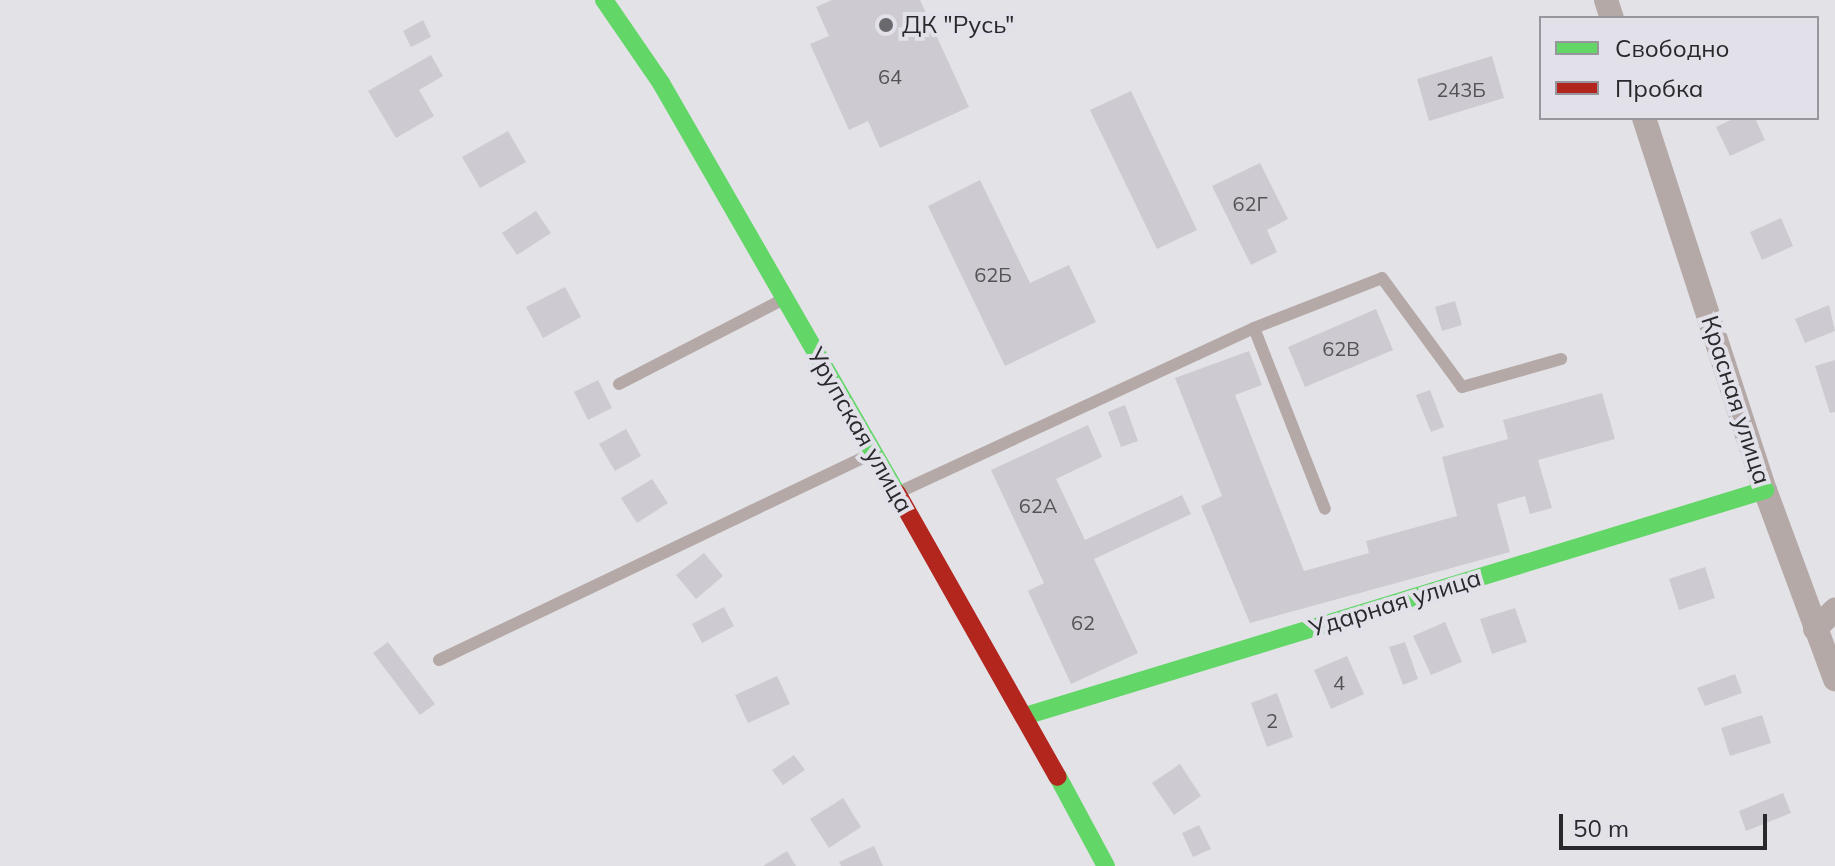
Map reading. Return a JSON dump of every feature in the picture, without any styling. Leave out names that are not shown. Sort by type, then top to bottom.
[{"type":"street","name":"Урупская улица","points":[[604,0],[661,83],[1025,716],[1106,866]]},
{"type":"street","name":"Красная улица","points":[[1645,120],[1765,490],[1835,679]]},
{"type":"street","name":"Ударная улица","points":[[1025,716],[1765,490]]},
{"type":"street","points":[[1815,629],[1835,610]]},
{"type":"lane","points":[[897,493],[1254,328],[1382,278],[1462,387],[1561,359]]},
{"type":"lane","points":[[619,384],[785,299]]},
{"type":"lane","points":[[1254,328],[1325,509]]},
{"type":"lane","points":[[439,660],[874,453]]},
{"type":"building","points":[[832,0],[920,0],[969,107],[880,148],[868,121],[849,130],[810,44],[829,36],[816,7]]},
{"type":"building","points":[[423,20],[431,37],[411,47],[403,31]]},
{"type":"building","points":[[431,55],[443,76],[419,90],[434,116],[396,138],[368,91]]},
{"type":"building","points":[[1492,56],[1504,98],[1429,121],[1417,79]]},
{"type":"building","points":[[1131,91],[1197,230],[1157,249],[1090,110]]},
{"type":"building","points":[[1731,120],[1756,120],[1765,140],[1730,156],[1716,127]]},
{"type":"building","points":[[508,131],[526,162],[480,188],[462,157]]},
{"type":"building","points":[[1260,163],[1288,219],[1267,230],[1277,252],[1251,265],[1212,186]]},
{"type":"building","points":[[980,180],[1030,283],[1069,265],[1096,322],[1005,366],[928,206]]},
{"type":"building","points":[[536,211],[551,233],[517,255],[502,233]]},
{"type":"building","points":[[1781,218],[1793,246],[1762,260],[1750,232]]},
{"type":"building","points":[[565,287],[581,317],[543,338],[526,307]]},
{"type":"building","points":[[1455,301],[1462,325],[1442,331],[1435,307]]},
{"type":"building","points":[[1829,305],[1835,331],[1805,343],[1795,319]]},
{"type":"building","points":[[1376,309],[1393,350],[1305,387],[1288,347]]},
{"type":"building","points":[[1249,351],[1262,385],[1235,395],[1304,571],[1369,553],[1366,541],[1457,516],[1442,457],[1508,439],[1503,420],[1602,393],[1615,439],[1538,460],[1552,508],[1530,514],[1525,496],[1497,504],[1510,552],[1250,623],[1201,506],[1222,496],[1175,378]]},
{"type":"building","points":[[1835,360],[1835,412],[1830,413],[1815,366]]},
{"type":"building","points":[[598,380],[612,408],[588,420],[574,392]]},
{"type":"building","points":[[1430,390],[1444,427],[1431,432],[1416,395]]},
{"type":"building","points":[[1125,405],[1138,441],[1121,447],[1108,412]]},
{"type":"building","points":[[1088,425],[1102,457],[1056,479],[1085,540],[1182,495],[1191,514],[1094,559],[1138,653],[1071,684],[1028,591],[1044,583],[991,470]]},
{"type":"building","points":[[626,429],[641,456],[615,471],[599,444]]},
{"type":"building","points":[[652,479],[668,503],[637,523],[621,498]]},
{"type":"building","points":[[704,553],[723,576],[696,599],[676,575]]},
{"type":"building","points":[[1705,567],[1715,598],[1679,610],[1669,579]]},
{"type":"building","points":[[724,607],[734,626],[702,643],[692,624]]},
{"type":"building","points":[[1515,608],[1527,642],[1492,654],[1480,619]]},
{"type":"building","points":[[1445,622],[1462,662],[1431,675],[1413,636]]},
{"type":"building","points":[[388,642],[435,704],[420,715],[373,653]]},
{"type":"building","points":[[1405,642],[1418,679],[1403,685],[1389,647]]},
{"type":"building","points":[[1347,656],[1364,694],[1331,709],[1314,670]]},
{"type":"building","points":[[1735,674],[1742,693],[1705,706],[1697,688]]},
{"type":"building","points":[[777,676],[790,704],[748,723],[735,695]]},
{"type":"building","points":[[1277,693],[1293,737],[1267,747],[1251,703]]},
{"type":"building","points":[[1762,715],[1771,743],[1730,756],[1721,728]]},
{"type":"building","points":[[794,755],[805,770],[783,785],[772,770]]},
{"type":"building","points":[[1180,764],[1201,796],[1174,815],[1152,783]]},
{"type":"building","points":[[1783,793],[1791,813],[1746,831],[1739,811]]},
{"type":"building","points":[[843,798],[861,827],[829,848],[810,819]]},
{"type":"building","points":[[1199,825],[1211,849],[1193,857],[1182,833]]},
{"type":"building","points":[[874,846],[883,866],[841,866],[839,862]]},
{"type":"building","points":[[787,851],[796,866],[763,866]]},
{"type":"traffic: fast","points":[[604,0],[661,83],[897,493]]},
{"type":"traffic: fast","points":[[1025,716],[1765,490]]},
{"type":"traffic: fast","points":[[1058,777],[1106,866]]},
{"type":"traffic: jam","points":[[897,493],[1058,777]]},
{"type":"place","name":"ДК \"Русь\"","points":[[886,25]]}]
